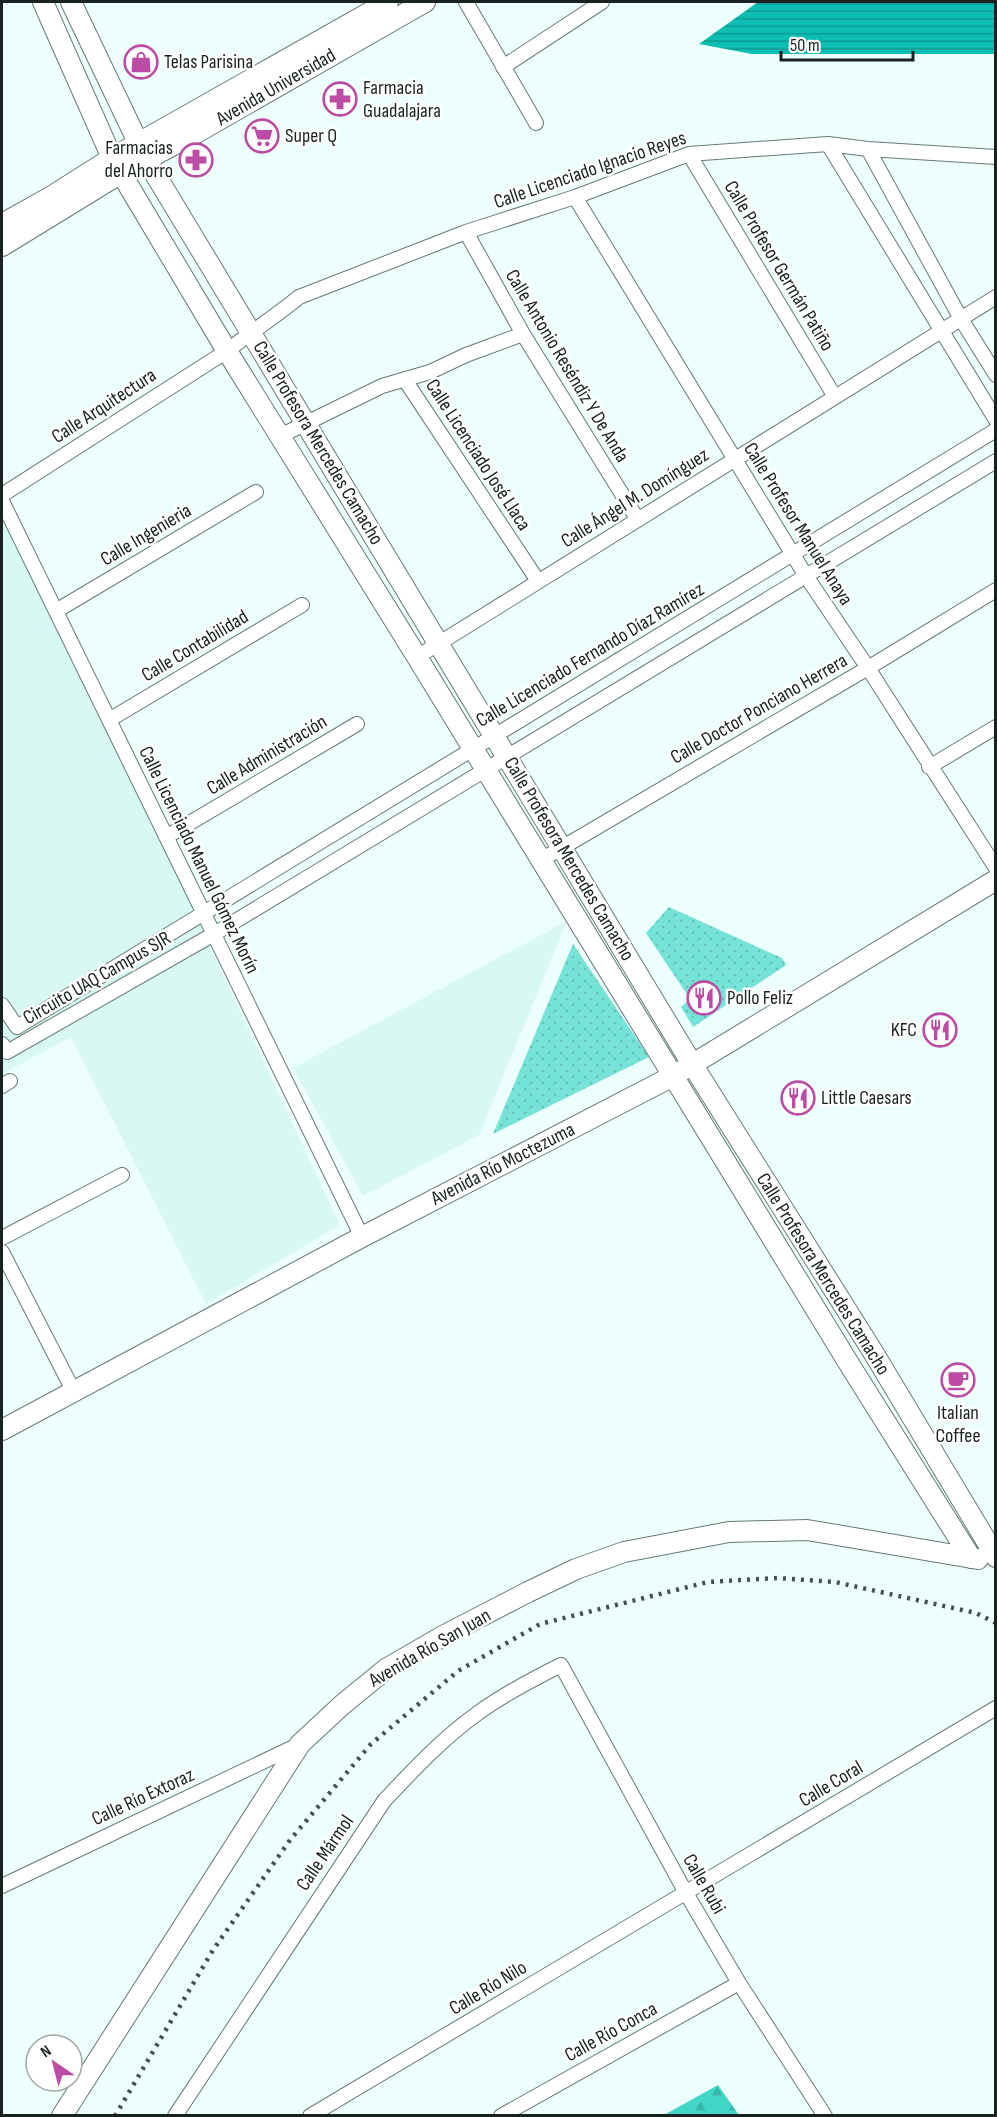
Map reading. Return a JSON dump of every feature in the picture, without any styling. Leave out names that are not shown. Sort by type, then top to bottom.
[{"type":"street","name":"Calle Profesora Mercedes Camacho","points":[[43,2],[117,165],[227,351],[474,749],[851,1367],[971,1558]]},
{"type":"street","name":"Calle Profesora Mercedes Camacho","points":[[71,2],[142,152],[692,1065],[873,1352],[996,1557]]},
{"type":"street","name":"Avenida Universidad","points":[[2,224],[52,196],[142,152],[388,2]]},
{"type":"street","name":"Avenida Universidad","points":[[142,152],[205,128],[425,2]]},
{"type":"street","points":[[466,2],[536,123]]},
{"type":"street","points":[[503,67],[602,2]]},
{"type":"street","points":[[828,144],[996,420]]},
{"type":"street","name":"Calle Licenciado Ignacio Reyes","points":[[227,351],[299,297],[466,232],[575,197],[689,154],[828,144],[868,149],[996,157]]},
{"type":"street","points":[[868,149],[961,319],[996,375]]},
{"type":"street","name":"Calle Profesor Germán Patiño","points":[[689,154],[835,397]]},
{"type":"street","name":"Avenida Universidad","points":[[2,246],[117,165]]},
{"type":"street","name":"Calle Profesor Manuel Anaya","points":[[575,197],[806,576],[996,868]]},
{"type":"street","name":"Calle Antonio Reséndiz Y De Anda","points":[[466,232],[523,334],[638,520]]},
{"type":"street","name":"Calle Ángel M. Domínguez","points":[[417,657],[996,297]]},
{"type":"street","points":[[280,435],[382,386],[430,372],[466,355],[523,334]]},
{"type":"street","name":"Calle Arquitectura","points":[[2,495],[227,351]]},
{"type":"street","name":"Calle Licenciado José Llaca","points":[[405,380],[538,582]]},
{"type":"street","name":"Calle Licenciado Fernando Díaz Ramírez","points":[[204,914],[996,430]]},
{"type":"street","points":[[214,934],[996,461]]},
{"type":"street","name":"Calle Ingenieria","points":[[56,611],[256,492]]},
{"type":"street","name":"Calle Licenciado Manuel Gómez Morín","points":[[2,501],[362,1236]]},
{"type":"street","name":"Calle Doctor Ponciano Herrera","points":[[542,860],[996,590]]},
{"type":"street","name":"Calle Contabilidad","points":[[109,720],[302,605]]},
{"type":"street","name":"Calle Administración","points":[[166,837],[357,724]]},
{"type":"street","points":[[929,767],[996,727]]},
{"type":"street","name":"Avenida Río Moctezuma","points":[[2,1431],[362,1236],[673,1076],[996,880]]},
{"type":"street","name":"Circuito UAQ Campus SJR","points":[[2,1005],[17,1027],[204,914]]},
{"type":"street","name":"Circuito UAQ Campus SJR","points":[[2,1044],[8,1052],[214,934]]},
{"type":"street","points":[[2,1238],[122,1175]]},
{"type":"street","points":[[2,1252],[74,1392]]},
{"type":"street","points":[[851,1367],[873,1352]]},
{"type":"street","name":"Avenida Río San Juan","points":[[62,2115],[300,1744],[342,1705],[396,1664],[443,1636],[576,1569],[624,1552],[729,1532],[807,1530],[996,1563]]},
{"type":"street","name":"Calle Rubi","points":[[561,1665],[686,1893],[739,1983],[825,2115]]},
{"type":"street","name":"Calle Mármol","points":[[175,2115],[384,1801],[424,1758],[478,1713],[523,1683],[561,1665]]},
{"type":"street","name":"Calle Coral","points":[[686,1893],[996,1708]]},
{"type":"street","name":"Calle Río Extoraz","points":[[2,1886],[300,1744]]},
{"type":"street","name":"Calle Río Nilo","points":[[310,2115],[686,1893]]},
{"type":"street","name":"Calle Río Conca","points":[[501,2115],[739,1983]]},
{"type":"shaded area","points":[[758,2],[995,2],[995,54],[752,54],[699,44]]},
{"type":"shaded area","points":[[2,501],[340,1225],[206,1304],[71,1037],[2,1074]]},
{"type":"shaded area","points":[[669,907],[782,958],[786,965],[693,1027],[681,1007],[690,999],[646,933]]},
{"type":"shaded area","points":[[567,921],[479,1135],[363,1196],[293,1068]]},
{"type":"shaded area","points":[[573,944],[649,1057],[493,1134]]},
{"type":"green space","points":[[718,2085],[739,2115],[664,2115]]},
{"type":"railway","points":[[115,2116],[213,1950],[290,1840],[371,1744],[458,1671],[540,1624],[708,1582],[777,1578],[835,1582],[976,1613],[996,1623]]},
{"type":"place","name":"Telas Parisina","points":[[141,62]]},
{"type":"place","name":"Farmacia Guadalajara","points":[[340,99]]},
{"type":"place","name":"Super Q","points":[[262,136]]},
{"type":"place","name":"Farmacias del Ahorro","points":[[196,160]]},
{"type":"place","name":"Pollo Feliz","points":[[704,998]]},
{"type":"place","name":"KFC","points":[[940,1030]]},
{"type":"place","name":"Little Caesars","points":[[798,1098]]},
{"type":"place","name":"Italian Coffee","points":[[958,1380]]}]
